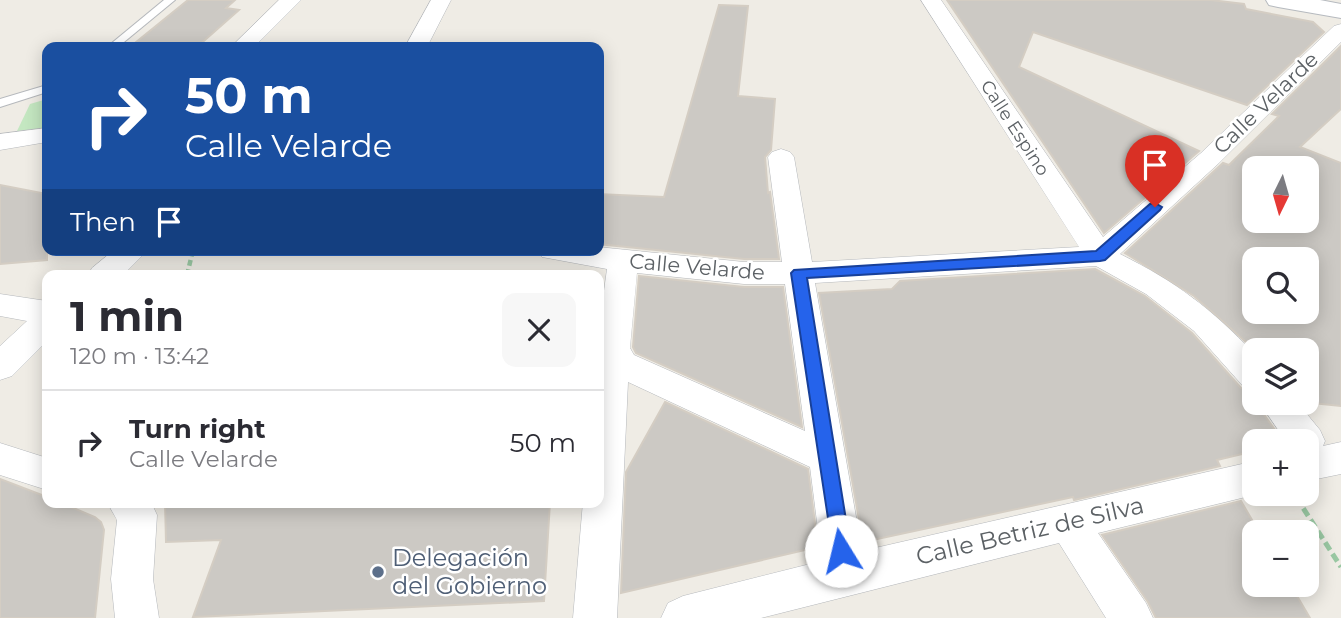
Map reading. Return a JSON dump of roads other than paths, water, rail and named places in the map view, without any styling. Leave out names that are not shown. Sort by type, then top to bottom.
[{"type":"main road","points":[[1279,0],[1341,11]]},
{"type":"street","points":[[247,42],[291,0]]},
{"type":"street","points":[[419,42],[441,0]]},
{"type":"street","name":"Calle Espino","points":[[931,0],[1100,256]]},
{"type":"street","name":"Calle Velarde","points":[[590,256],[744,273],[799,273],[1100,256],[1210,158],[1341,30]]},
{"type":"street","points":[[0,142],[42,136]]},
{"type":"street","points":[[781,157],[845,575]]},
{"type":"street","points":[[109,270],[127,256]]},
{"type":"street","points":[[1100,256],[1157,286],[1176,300],[1205,323],[1242,362]]},
{"type":"street","points":[[604,491],[613,349],[623,261]]},
{"type":"street","points":[[0,305],[42,312]]},
{"type":"street","points":[[0,367],[42,326]]},
{"type":"street","points":[[613,349],[616,357],[630,369],[826,457]]},
{"type":"street","points":[[1286,415],[1298,429]]},
{"type":"street","points":[[0,459],[42,472]]},
{"type":"street","name":"Calle Betriz de Silva","points":[[683,618],[845,575],[1242,481]]},
{"type":"street","points":[[131,508],[137,515],[132,579],[137,618]]},
{"type":"street","points":[[596,618],[603,508]]},
{"type":"street","points":[[1068,522],[1131,618]]},
{"type":"lane","points":[[118,42],[170,0]]},
{"type":"lane","points":[[0,103],[42,90]]},
{"type":"place","name":"Delegación del Gobierno","points":[[378,572]]}]
